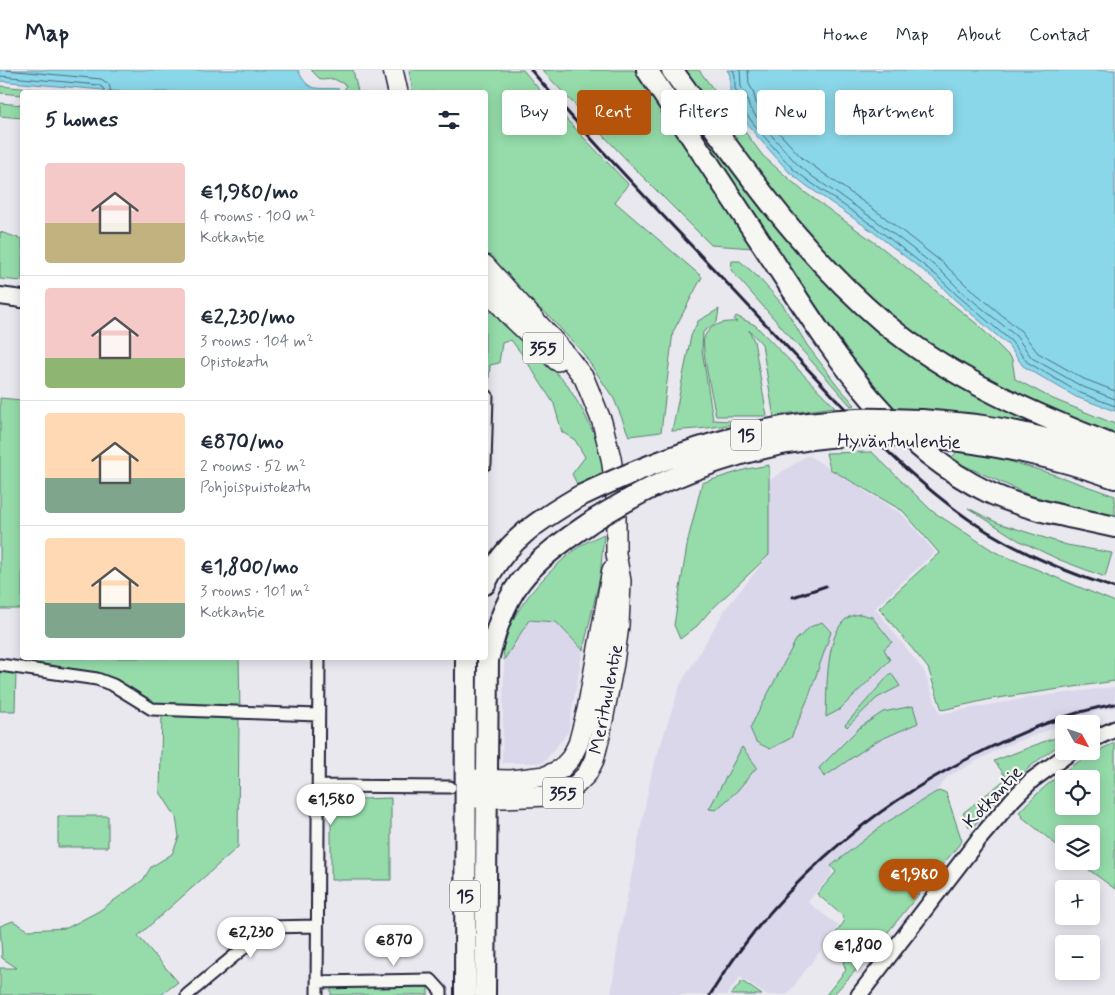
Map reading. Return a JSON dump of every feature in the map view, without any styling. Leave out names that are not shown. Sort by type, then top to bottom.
[{"type":"highway","points":[[647,70],[812,319],[870,400],[932,458],[988,492],[1028,507],[1115,527]]},
{"type":"highway","points":[[672,70],[785,223],[814,256],[883,322],[923,351],[985,389],[1072,429],[1115,446]]},
{"type":"highway","name":"Hyväntuulentie","points":[[488,579],[499,559],[522,534],[539,520],[580,496],[624,475],[695,449],[782,427],[856,419],[922,428],[1033,453],[1078,465],[1115,478]]},
{"type":"highway","name":"Hyväntuulentie","points":[[486,788],[488,660],[496,629],[508,604],[520,582],[537,563],[558,545],[594,520],[631,498],[663,482],[702,467],[787,443],[922,428],[984,426],[1026,434],[1080,448],[1115,460]]},
{"type":"highway","name":"15","points":[[465,995],[460,788],[466,660]]},
{"type":"highway","name":"15","points":[[485,995],[486,788]]},
{"type":"main road","points":[[393,70],[398,90]]},
{"type":"main road","name":"Merituulentie","points":[[460,788],[486,788],[548,796],[562,793],[574,787],[587,774],[594,760],[600,736],[619,625],[621,581],[616,554],[616,492],[608,442],[594,404],[584,378],[575,366],[488,283]]},
{"type":"main road","points":[[0,296],[20,299]]},
{"type":"street","points":[[317,995],[319,660]]},
{"type":"street","points":[[0,665],[97,679],[113,685],[152,708],[318,715]]},
{"type":"street","points":[[1100,736],[1115,729]]},
{"type":"street","name":"Kotkantie","points":[[859,995],[979,839],[1013,799],[1032,780],[1060,760]]},
{"type":"street","points":[[318,786],[460,788]]},
{"type":"street","points":[[187,995],[269,927],[317,926]]},
{"type":"street","points":[[317,982],[431,980],[441,991],[441,995]]},
{"type":"shaded area","points":[[808,455],[903,515],[935,552],[875,608],[924,671],[940,714],[1032,697],[1115,687],[1115,708],[1089,715],[1055,715],[1055,728],[1001,748],[947,777],[936,792],[884,824],[831,866],[832,874],[808,902],[839,926],[787,995],[766,995],[740,977],[727,995],[611,995],[618,943],[652,771],[680,685],[726,608],[769,555],[768,481]]},
{"type":"shaded area","points":[[529,620],[556,622],[583,650],[568,732],[543,763],[502,763],[504,660]]},
{"type":"green space","points":[[311,70],[353,70],[358,90],[345,90],[346,85],[334,79],[321,80]]},
{"type":"green space","points":[[409,70],[523,70],[540,90],[502,90],[502,135],[567,135],[567,120],[577,130],[577,135],[581,135],[628,184],[615,202],[702,277],[673,332],[661,432],[629,436],[614,399],[583,353],[547,314],[518,293],[488,258],[488,90],[413,90]]},
{"type":"green space","points":[[542,70],[634,70],[647,90],[577,90],[577,107],[567,97],[567,90],[561,90]]},
{"type":"green space","points":[[655,70],[662,70],[676,90],[668,90]]},
{"type":"green space","points":[[681,70],[699,70],[714,90],[696,90]]},
{"type":"green space","points":[[0,86],[42,90],[20,90],[20,95],[0,93]]},
{"type":"green space","points":[[651,95],[661,110],[661,135],[677,135],[753,248],[711,245],[603,135],[651,135]]},
{"type":"green space","points":[[0,103],[20,105],[20,118],[0,116]]},
{"type":"green space","points":[[747,134],[763,156],[803,191],[881,247],[977,324],[1012,359],[1015,379],[1053,399],[1115,424],[1115,438],[1076,423],[955,365],[876,308],[789,217],[729,135]]},
{"type":"green space","points":[[699,135],[708,135],[763,212],[799,254],[837,292],[916,359],[959,386],[1051,429],[973,415],[887,409],[854,367]]},
{"type":"green space","points":[[0,232],[20,238],[20,281],[0,279]]},
{"type":"green space","points":[[732,261],[740,261],[758,277],[783,305],[807,345],[855,405],[851,406],[731,270]]},
{"type":"green space","points":[[719,309],[717,322],[703,332],[702,350],[713,420],[750,422],[672,431],[691,336],[698,321]]},
{"type":"green space","points":[[488,312],[493,312],[508,323],[566,383],[583,411],[599,444],[604,471],[578,486],[572,474],[585,457],[575,440],[562,432],[554,404],[511,340],[502,343],[499,363],[490,365],[488,391]]},
{"type":"green space","points":[[736,316],[755,325],[835,407],[784,414],[774,418],[762,344],[749,330],[754,341],[767,416],[716,416],[706,364],[704,338],[710,329],[718,324],[737,322],[734,320]]},
{"type":"green space","points":[[0,398],[20,400],[20,609],[0,609]]},
{"type":"green space","points":[[958,451],[998,458],[1115,496],[1115,518],[1029,495],[950,459]]},
{"type":"green space","points":[[872,452],[932,511],[995,552],[1115,602],[1115,681],[991,699],[942,710],[928,668],[879,608],[939,553],[903,511],[830,469],[826,453]]},
{"type":"green space","points":[[769,465],[769,555],[709,612],[697,626],[680,639],[674,625],[688,540],[702,483],[747,469]]},
{"type":"green space","points":[[968,508],[998,523],[1067,545],[1112,553],[1105,577],[1060,560],[1018,540]]},
{"type":"green space","points":[[604,534],[600,577],[583,650],[556,622],[529,620],[504,660],[503,643],[509,628],[516,614],[535,588],[557,565],[583,544]]},
{"type":"green space","points":[[860,614],[872,617],[892,642],[884,649],[890,660],[839,710],[826,717],[827,678],[831,648],[835,635],[841,624],[849,617]]},
{"type":"green space","points":[[822,622],[831,632],[809,696],[791,738],[770,749],[756,742],[750,728],[796,640],[810,627]]},
{"type":"green space","points":[[20,660],[239,660],[240,712],[152,709],[97,679],[20,667]]},
{"type":"green space","points":[[0,670],[16,671],[15,711],[0,711]]},
{"type":"green space","points":[[891,673],[900,686],[877,698],[847,727],[845,725]]},
{"type":"green space","points":[[913,706],[918,723],[875,742],[824,777],[819,768],[859,728],[883,712]]},
{"type":"green space","points":[[162,716],[239,717],[238,847],[138,936],[178,982],[161,995],[0,995],[0,968],[17,968],[2,958],[0,926],[13,921],[28,930],[67,928],[99,911],[143,880],[151,867],[172,854],[179,837],[176,817],[160,792]]},
{"type":"green space","points":[[1055,738],[1055,748],[1026,770],[1004,791],[973,827],[969,827],[963,813],[1007,778],[994,761]]},
{"type":"green space","points":[[1115,743],[1115,889],[1089,870],[1100,870],[1100,825],[1055,825],[1055,844],[1022,817],[1019,812],[1055,778],[1055,815],[1100,815],[1100,770],[1066,770],[1082,760],[1100,760],[1100,750]]},
{"type":"green space","points":[[742,747],[757,767],[737,791],[716,810],[709,809]]},
{"type":"green space","points":[[942,791],[946,793],[962,841],[875,948],[860,938],[832,938],[844,922],[842,915],[817,894],[836,872],[831,866],[884,824],[936,792]]},
{"type":"green space","points":[[391,798],[391,880],[331,880],[331,800]]},
{"type":"green space","points":[[58,816],[108,816],[108,847],[58,847]]},
{"type":"green space","points":[[850,958],[862,960],[857,969],[833,995],[826,995],[846,970],[843,962]]},
{"type":"green space","points":[[742,981],[762,995],[731,995]]},
{"type":"green space","points":[[331,987],[428,987],[428,995],[331,995]]},
{"type":"water","points":[[0,70],[298,70],[306,83],[314,88],[339,90],[102,90],[0,81]]},
{"type":"water","points":[[727,70],[1115,70],[1115,411],[1076,397],[1023,366],[1008,345],[954,299],[933,278],[872,231],[789,172],[747,124],[747,90],[730,90],[730,75]]},
{"type":"railway","points":[[531,70],[661,214],[836,399],[871,435],[927,487],[967,518],[1003,541],[1050,564],[1115,588]]},
{"type":"railway","points":[[793,597],[826,586]]},
{"type":"railway","points":[[710,995],[735,957],[792,888],[859,828],[895,802],[933,778],[1008,739],[1060,718],[1115,704]]}]
